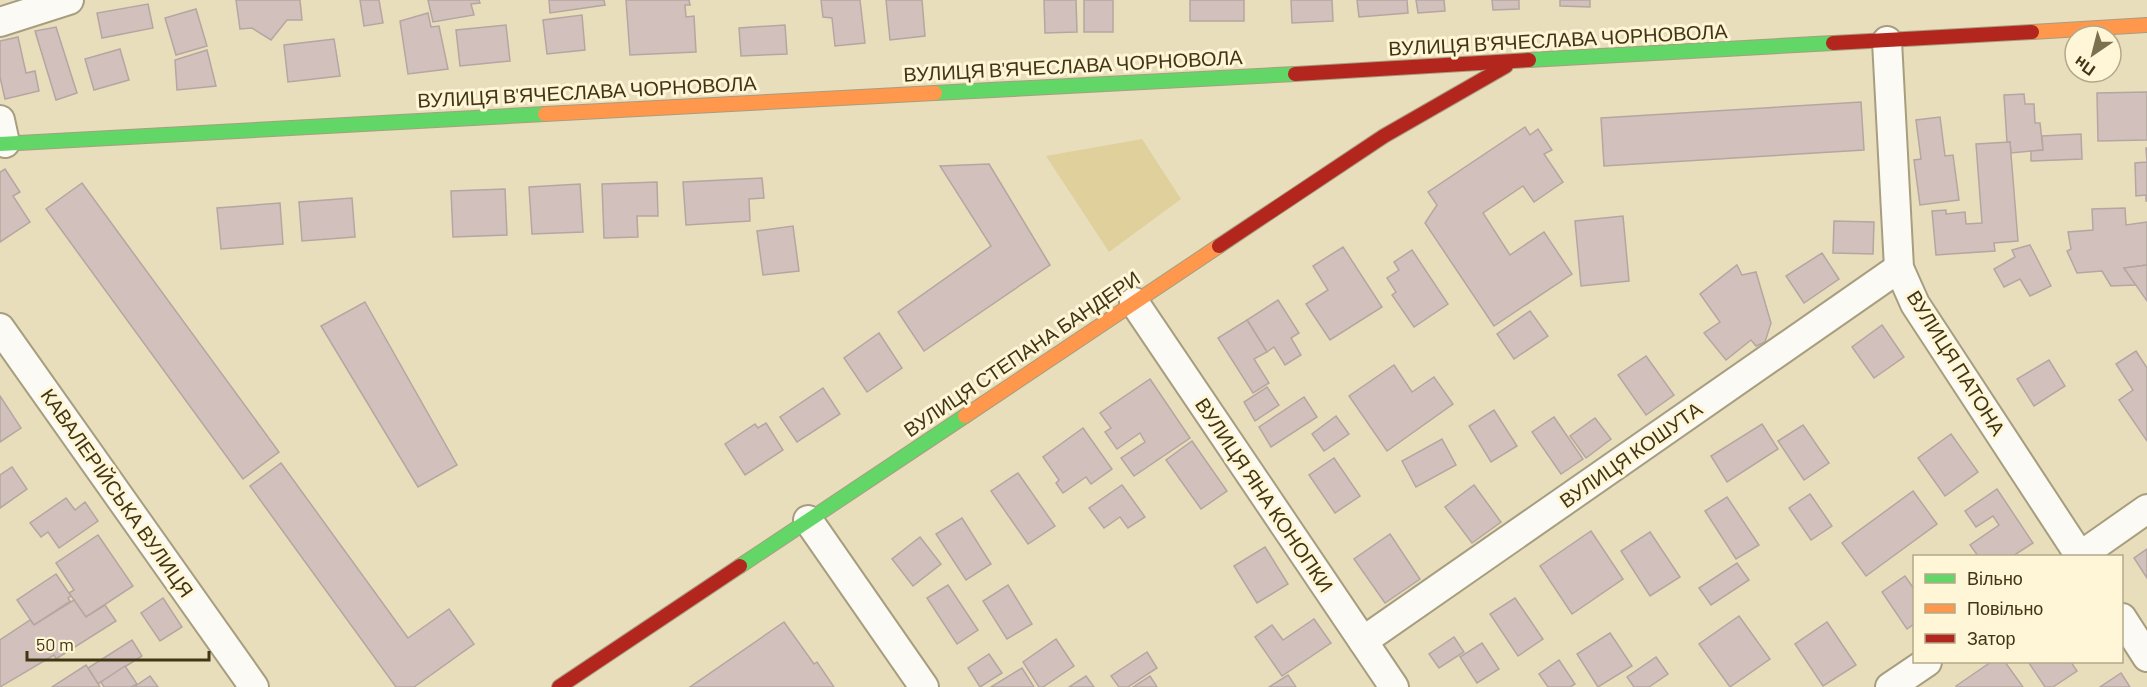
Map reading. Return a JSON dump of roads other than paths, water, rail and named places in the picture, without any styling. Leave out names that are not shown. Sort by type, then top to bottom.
[{"type":"street","points":[[0,22],[69,0]]},
{"type":"street","name":"ВУЛИЦЯ В'ЯЧЕСЛАВА ЧОРНОВОЛА","points":[[2,136],[1512,62],[2147,25]]},
{"type":"street","name":"ВУЛИЦЯ ПАТОНА","points":[[1887,41],[1899,268],[1915,304],[2079,555]]},
{"type":"street","name":"ВУЛИЦЯ СТЕПАНА БАНДЕРИ","points":[[559,687],[1384,136],[1512,62]]},
{"type":"street","name":"ВУЛИЦЯ КОШУТА","points":[[1363,641],[1899,268]]},
{"type":"street","name":"ВУЛИЦЯ ЯНА КОНОПКИ","points":[[1134,302],[1394,687]]},
{"type":"street","name":"КАВАЛЕРІЙСЬКА ВУЛИЦЯ","points":[[0,328],[255,687]]},
{"type":"street","points":[[2081,555],[2147,509]]},
{"type":"street","points":[[808,520],[924,687]]},
{"type":"street","points":[[2123,621],[2147,657]]},
{"type":"street","points":[[1890,687],[1926,663]]}]
